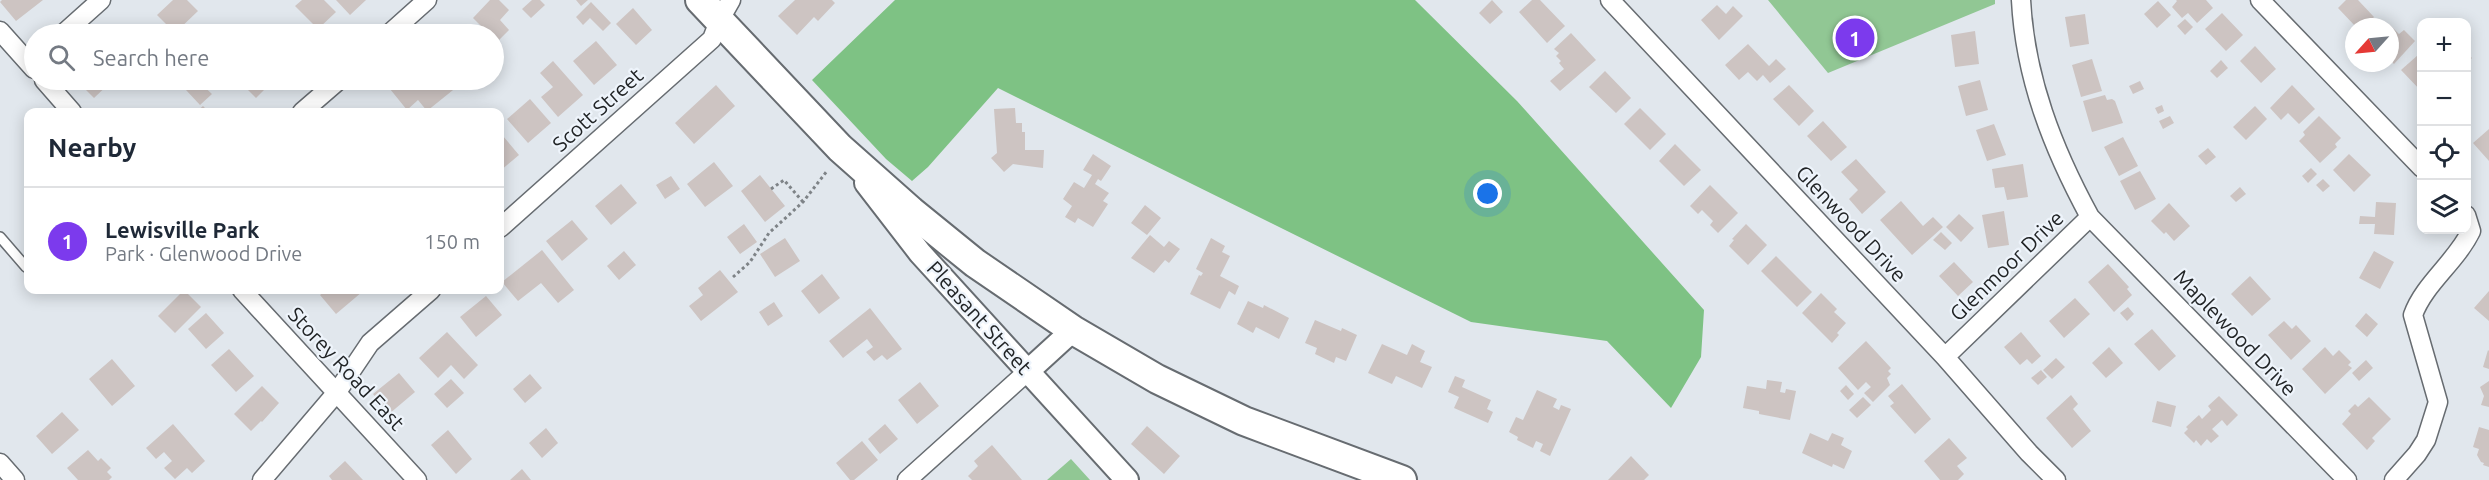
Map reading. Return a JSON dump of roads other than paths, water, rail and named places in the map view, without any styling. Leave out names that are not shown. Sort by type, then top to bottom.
[{"type":"main road","points":[[700,0],[725,10],[833,160],[975,263],[1073,330],[1157,379],[1244,421],[1402,480]]},
{"type":"street","points":[[74,24],[101,0]]},
{"type":"street","points":[[400,24],[427,0]]},
{"type":"street","name":"Glenwood Drive","points":[[1610,0],[1945,357],[2029,453],[2056,480]]},
{"type":"street","name":"Glenmoor Drive","points":[[1945,357],[2090,217],[2070,181],[2047,129],[2025,44],[2020,0]]},
{"type":"street","points":[[2260,0],[2417,164]]},
{"type":"street","name":"Scott Street","points":[[504,224],[712,39],[725,10]]},
{"type":"street","points":[[0,31],[24,56]]},
{"type":"street","points":[[53,90],[68,108]]},
{"type":"street","points":[[307,108],[327,90]]},
{"type":"street","name":"Pleasant Street","points":[[833,160],[1127,480]]},
{"type":"street","name":"Maplewood Drive","points":[[2090,217],[2347,480]]},
{"type":"street","points":[[2394,480],[2426,440],[2438,402],[2414,315],[2418,303],[2462,249],[2470,234]]},
{"type":"street","name":"Storey Road East","points":[[246,294],[417,480]]},
{"type":"street","points":[[262,480],[337,392],[370,343],[426,294]]},
{"type":"street","points":[[907,480],[1073,330]]},
{"type":"street","points":[[0,463],[15,480]]},
{"type":"lane","points":[[0,237],[24,265]]},
{"type":"place","name":"Lewisville Park","points":[[1855,38]]}]
